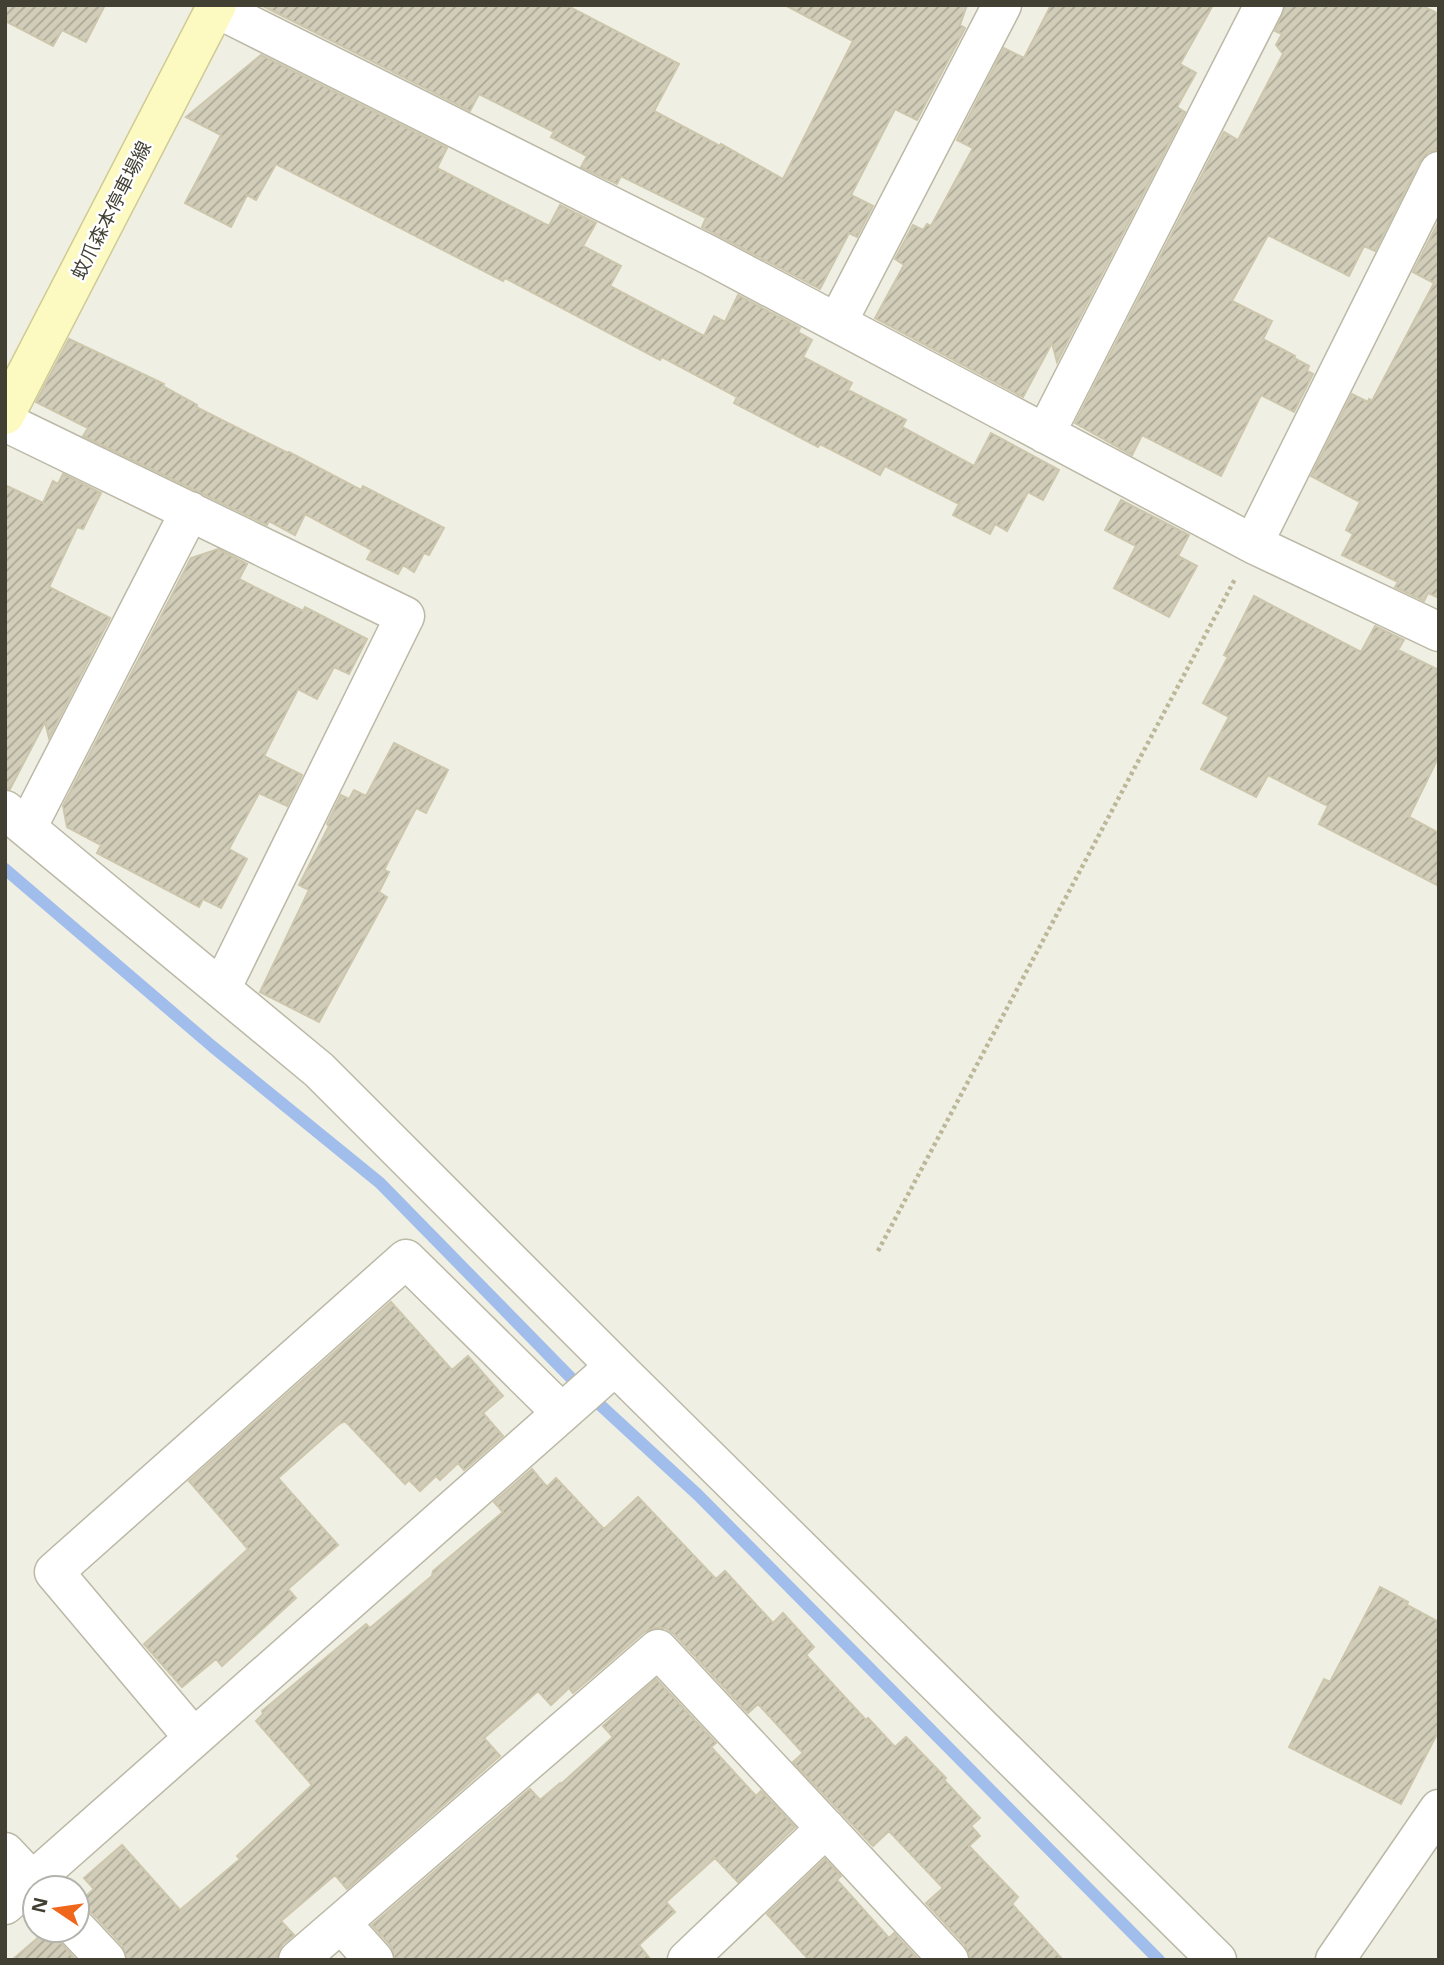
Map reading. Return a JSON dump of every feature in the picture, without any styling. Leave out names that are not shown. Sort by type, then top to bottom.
[{"type":"main road","name":"蚊爪森本停車場線","points":[[5,415],[216,7]]},
{"type":"street","points":[[837,323],[1002,5]]},
{"type":"street","points":[[1045,434],[1264,5]]},
{"type":"street","points":[[216,7],[711,256],[1253,544],[1439,632]]},
{"type":"street","points":[[1253,544],[1439,171]]},
{"type":"street","points":[[5,422],[405,616],[221,989]]},
{"type":"street","points":[[190,511],[16,819],[319,1070],[1217,1960]]},
{"type":"street","points":[[194,1738],[54,1572],[407,1259],[562,1413]]},
{"type":"street","points":[[45,1874],[194,1738],[615,1366]]},
{"type":"street","points":[[298,1960],[658,1649],[949,1960]]},
{"type":"street","points":[[1335,1960],[1439,1809]]},
{"type":"street","points":[[687,1960],[826,1828]]},
{"type":"street","points":[[5,1852],[21,1882]]},
{"type":"street","points":[[341,1923],[374,1960]]},
{"type":"street","points":[[91,1944],[106,1960]]},
{"type":"path","points":[[878,1251],[1253,544]]},
{"type":"building","points":[[5,5],[105,5],[86,42],[62,30],[53,46],[5,21]]},
{"type":"building","points":[[261,5],[566,5],[679,64],[654,111],[783,179],[853,41],[785,5],[967,5],[960,25],[965,28],[917,120],[895,109],[851,195],[873,206],[857,237],[849,233],[820,289],[702,227],[706,218],[621,176],[617,184],[581,167],[587,156],[551,137],[554,132],[479,94],[470,111]]},
{"type":"building","points":[[1051,5],[1213,5],[1180,64],[1196,73],[1177,107],[1185,112],[1057,362],[1052,343],[1023,397],[875,318],[904,265],[895,259],[913,225],[923,230],[927,224],[931,226],[973,148],[957,140],[1004,48],[1024,58]]},
{"type":"building","points":[[1286,5],[1421,5],[1439,14],[1439,149],[1428,152],[1420,161],[1375,251],[1364,246],[1349,276],[1268,235],[1232,301],[1272,321],[1263,339],[1309,366],[1307,371],[1313,374],[1294,412],[1261,395],[1221,476],[1142,435],[1132,455],[1075,423],[1224,132],[1238,140],[1283,54],[1276,45],[1282,34],[1275,31]]},
{"type":"building","points":[[261,55],[447,148],[437,168],[549,226],[560,205],[596,223],[583,246],[621,266],[610,286],[704,336],[714,316],[725,322],[738,295],[800,328],[798,332],[812,340],[803,357],[852,383],[848,390],[906,420],[902,427],[974,466],[991,433],[1059,470],[1043,500],[1028,492],[1007,531],[995,524],[990,534],[953,515],[959,504],[885,466],[880,475],[820,444],[818,447],[734,403],[737,397],[662,357],[660,360],[505,278],[503,281],[276,164],[256,200],[247,195],[231,227],[185,203],[221,135],[186,117]]},
{"type":"building","points":[[1439,221],[1439,598],[1428,593],[1424,601],[1395,587],[1398,582],[1342,555],[1353,534],[1346,530],[1360,502],[1311,476],[1352,394],[1368,402],[1369,399],[1372,401],[1434,283],[1413,272]]},
{"type":"building","points":[[69,339],[164,384],[163,386],[197,405],[196,407],[361,490],[363,486],[444,528],[429,555],[424,553],[414,572],[403,565],[398,574],[367,559],[372,550],[305,514],[295,535],[269,521],[267,525],[83,436],[88,428],[36,402]]},
{"type":"building","points":[[63,474],[101,493],[83,529],[77,527],[49,587],[110,618],[49,738],[45,722],[10,789],[5,789],[5,485],[43,503],[53,481],[58,484]]},
{"type":"building","points":[[1121,500],[1189,535],[1178,556],[1197,566],[1169,617],[1114,588],[1136,546],[1105,530]]},
{"type":"building","points":[[218,549],[247,564],[239,579],[303,611],[305,607],[367,639],[349,674],[334,667],[317,699],[298,689],[264,756],[302,775],[287,806],[259,793],[229,849],[247,859],[221,908],[203,899],[199,907],[97,853],[101,845],[67,827],[63,806],[191,558]]},
{"type":"building","points":[[1254,596],[1361,652],[1375,626],[1404,640],[1398,650],[1439,670],[1439,756],[1409,817],[1439,833],[1439,886],[1319,824],[1328,806],[1268,775],[1256,797],[1201,769],[1229,717],[1203,703],[1228,657],[1224,655]]},
{"type":"building","points":[[394,743],[448,770],[426,813],[416,808],[384,870],[389,872],[379,892],[387,897],[319,1022],[260,992],[309,890],[299,885],[329,826],[327,824],[341,795],[349,799],[354,790],[366,796]]},
{"type":"building","points":[[391,1302],[452,1370],[468,1356],[503,1396],[483,1413],[503,1436],[464,1470],[458,1463],[440,1480],[436,1476],[420,1491],[409,1480],[405,1484],[345,1421],[338,1425],[278,1478],[338,1545],[288,1589],[296,1598],[222,1666],[216,1659],[182,1687],[144,1644],[248,1549],[189,1481]]},
{"type":"building","points":[[532,1469],[547,1487],[556,1478],[604,1529],[638,1497],[716,1579],[725,1571],[773,1623],[783,1613],[814,1647],[806,1655],[866,1720],[868,1718],[895,1747],[906,1737],[980,1818],[971,1826],[980,1836],[969,1846],[1018,1897],[1012,1904],[1063,1960],[970,1960],[965,1945],[926,1903],[943,1888],[889,1831],[873,1846],[793,1762],[803,1753],[758,1704],[748,1713],[674,1634],[665,1628],[654,1628],[644,1632],[573,1693],[569,1688],[551,1705],[538,1691],[484,1738],[500,1756],[347,1889],[335,1875],[281,1921],[294,1935],[283,1944],[277,1960],[127,1960],[122,1945],[91,1913],[91,1892],[94,1889],[91,1886],[91,1874],[89,1874],[122,1845],[180,1910],[240,1859],[237,1856],[312,1785],[256,1721],[263,1714],[262,1711],[366,1624],[370,1628],[432,1576],[433,1571],[503,1512],[494,1502]]},
{"type":"building","points":[[1380,1587],[1439,1622],[1439,1730],[1401,1804],[1289,1747],[1324,1679],[1330,1682]]},
{"type":"building","points":[[656,1679],[716,1743],[711,1747],[756,1796],[761,1791],[795,1827],[738,1882],[715,1858],[666,1902],[675,1912],[639,1945],[651,1960],[395,1960],[391,1946],[372,1925],[530,1789],[540,1800],[561,1784],[613,1737],[603,1726]]},
{"type":"building","points":[[825,1859],[841,1876],[837,1880],[889,1938],[894,1933],[919,1960],[809,1960],[767,1914]]},
{"type":"building","points":[[31,1944],[62,1944],[76,1960],[12,1960]]},
{"type":"waterway","points":[[5,869],[213,1047],[380,1183],[573,1380]]},
{"type":"waterway","points":[[598,1403],[698,1495],[1159,1960]]}]
